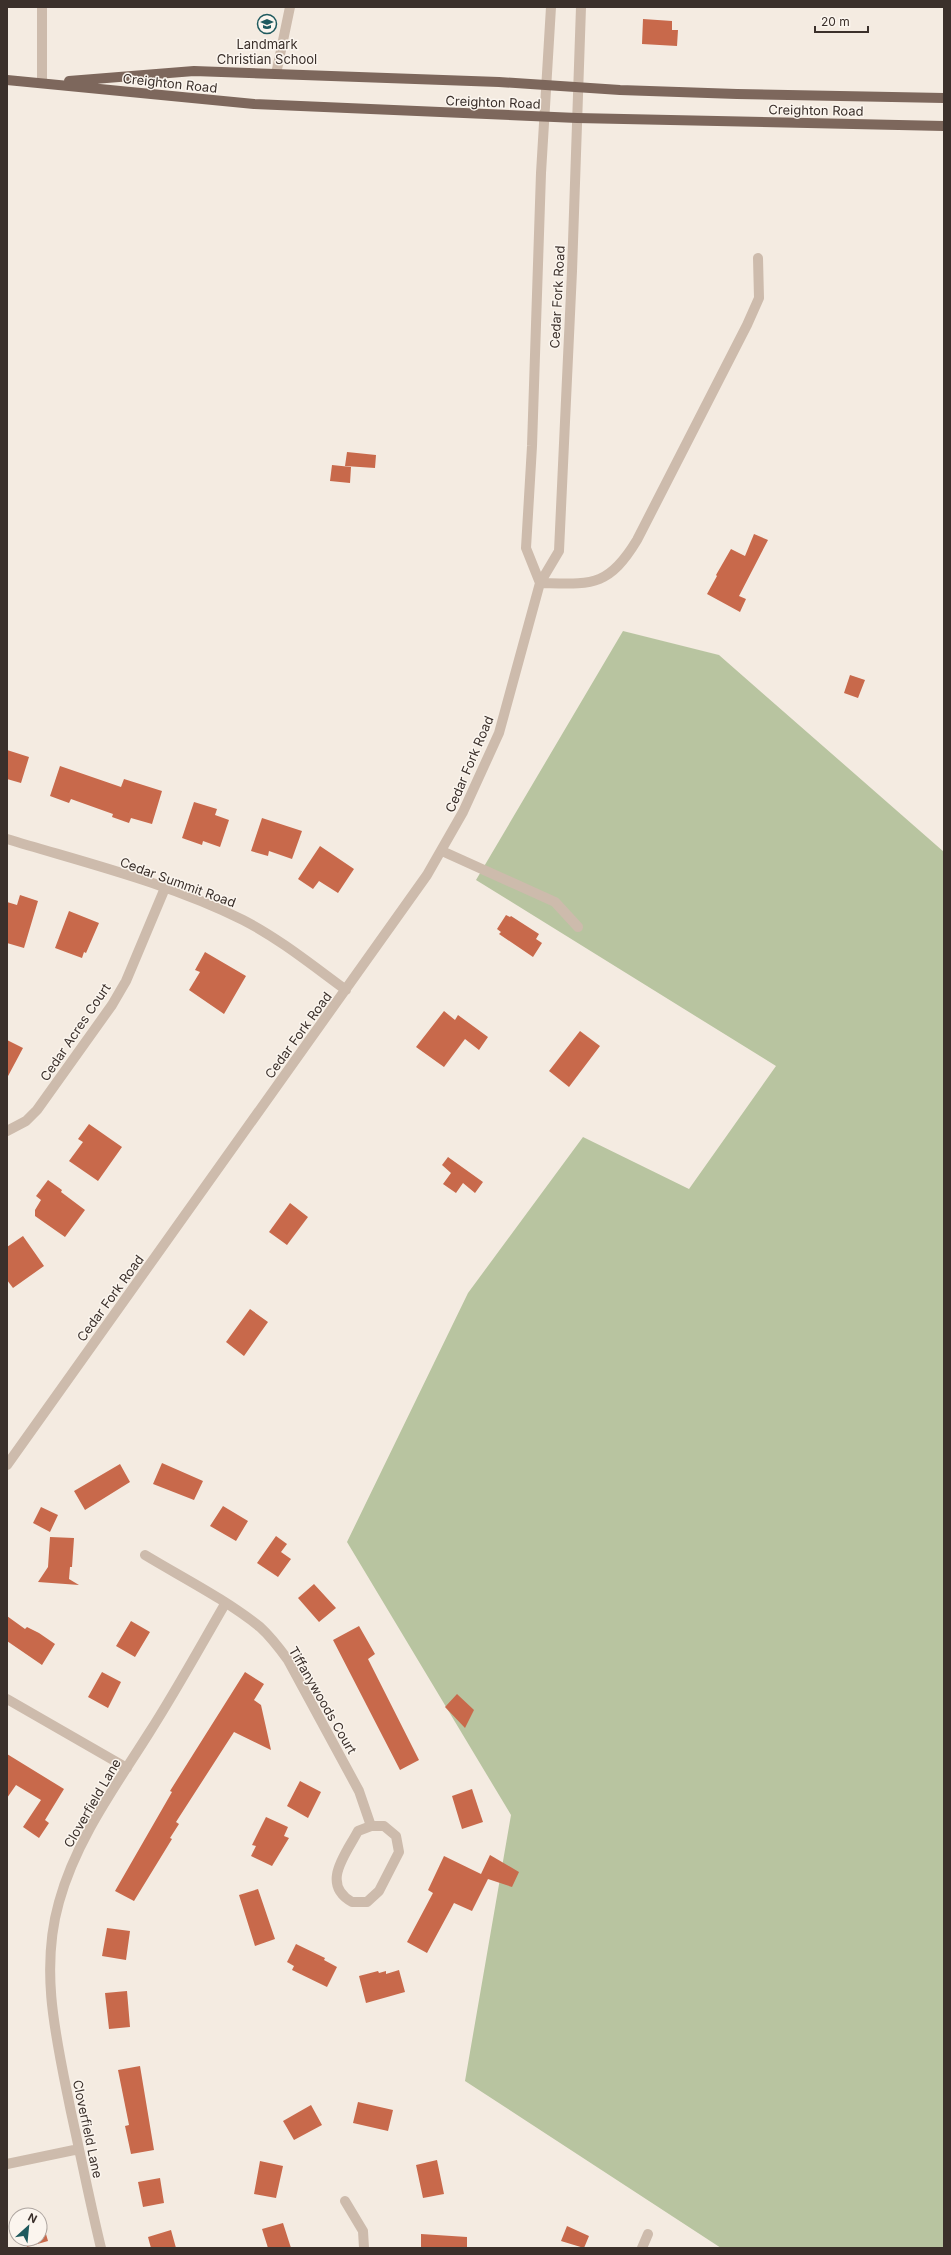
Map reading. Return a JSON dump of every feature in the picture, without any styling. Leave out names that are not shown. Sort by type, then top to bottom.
[{"type":"main road","name":"Creighton Road","points":[[42,83],[194,71],[737,94],[944,98]]},
{"type":"main road","name":"Creighton Road","points":[[7,80],[254,104],[577,118],[944,126]]},
{"type":"street","points":[[42,7],[42,83]]},
{"type":"street","points":[[276,74],[290,7]]},
{"type":"street","name":"Cedar Fork Road","points":[[540,583],[526,548],[529,514],[541,173],[551,7]]},
{"type":"street","name":"Cedar Fork Road","points":[[7,1465],[399,916],[442,851],[481,775],[498,733],[540,583],[559,551],[581,7]]},
{"type":"street","points":[[540,583],[589,582],[605,577],[623,562],[747,326],[758,298],[758,258]]},
{"type":"street","name":"Cedar Summit Road","points":[[7,839],[165,888],[243,921],[273,938],[346,990]]},
{"type":"street","points":[[442,851],[555,902],[578,927]]},
{"type":"street","name":"Cedar Acres Court","points":[[7,1131],[26,1121],[37,1110],[112,1005],[126,981],[165,888]]},
{"type":"street","name":"Tiffanywoods Court","points":[[145,1555],[225,1604],[260,1628],[288,1660],[356,1785],[371,1826]]},
{"type":"street","name":"Cloverfield Lane","points":[[101,2248],[79,2149],[53,2019],[49,1968],[53,1930],[59,1902],[71,1866],[86,1834],[165,1707],[225,1604]]},
{"type":"street","points":[[7,1698],[127,1768]]},
{"type":"street","points":[[371,1826],[384,1826],[391,1830],[396,1836],[399,1852],[374,1897],[367,1902],[352,1902],[339,1892],[336,1876],[358,1831],[371,1826]]},
{"type":"street","points":[[7,2164],[79,2149]]},
{"type":"street","points":[[346,2201],[362,2231],[364,2248]]},
{"type":"street","points":[[642,2248],[648,2234]]},
{"type":"green space","points":[[623,631],[719,655],[944,852],[944,2248],[721,2248],[465,2081],[511,1815],[347,1542],[468,1293],[583,1137],[689,1189],[776,1066],[476,880]]},
{"type":"building","points":[[643,19],[672,21],[672,30],[678,30],[677,46],[642,44]]},
{"type":"building","points":[[347,452],[376,455],[375,468],[345,466]]},
{"type":"building","points":[[332,465],[351,467],[350,483],[330,481]]},
{"type":"building","points":[[754,534],[768,540],[739,596],[746,599],[740,612],[707,594],[731,549],[745,556]]},
{"type":"building","points":[[850,675],[865,680],[858,698],[844,693]]},
{"type":"building","points":[[7,750],[29,757],[21,783],[7,779]]},
{"type":"building","points":[[60,766],[121,787],[124,779],[162,791],[152,824],[131,818],[129,823],[112,817],[113,814],[71,799],[69,803],[50,796]]},
{"type":"building","points":[[194,802],[217,809],[215,815],[229,820],[220,847],[203,841],[202,845],[182,838]]},
{"type":"building","points":[[262,818],[302,831],[292,859],[269,851],[268,856],[251,851]]},
{"type":"building","points":[[320,846],[354,869],[338,893],[319,881],[313,889],[298,879]]},
{"type":"building","points":[[20,895],[38,901],[24,948],[7,943],[7,902],[17,905]]},
{"type":"building","points":[[69,911],[99,923],[86,953],[84,952],[82,958],[55,948]]},
{"type":"building","points":[[506,915],[511,916],[539,934],[536,939],[542,943],[533,957],[499,934],[501,932],[497,929]]},
{"type":"building","points":[[205,952],[246,976],[224,1014],[189,990],[200,972],[195,970]]},
{"type":"building","points":[[444,1011],[455,1020],[458,1015],[488,1037],[479,1050],[465,1039],[444,1067],[416,1047]]},
{"type":"building","points":[[580,1031],[600,1046],[569,1087],[549,1071]]},
{"type":"building","points":[[7,1040],[23,1048],[7,1078]]},
{"type":"building","points":[[89,1124],[122,1147],[98,1181],[69,1161],[83,1142],[78,1139]]},
{"type":"building","points":[[448,1157],[483,1182],[475,1193],[463,1183],[456,1193],[443,1184],[451,1173],[442,1165]]},
{"type":"building","points":[[48,1180],[85,1210],[65,1237],[35,1216],[35,1210],[41,1200],[36,1196]]},
{"type":"building","points":[[290,1203],[308,1217],[287,1245],[269,1232]]},
{"type":"building","points":[[23,1236],[44,1266],[13,1288],[7,1280],[7,1247]]},
{"type":"building","points":[[250,1309],[268,1322],[244,1356],[226,1342]]},
{"type":"building","points":[[162,1463],[203,1481],[194,1500],[153,1484]]},
{"type":"building","points":[[120,1464],[130,1482],[85,1510],[74,1491]]},
{"type":"building","points":[[223,1506],[248,1521],[236,1541],[210,1526]]},
{"type":"building","points":[[41,1507],[58,1515],[50,1532],[33,1523]]},
{"type":"building","points":[[276,1536],[287,1544],[281,1552],[291,1559],[278,1577],[257,1563]]},
{"type":"building","points":[[50,1537],[74,1538],[72,1567],[70,1567],[69,1579],[79,1585],[38,1582],[48,1567]]},
{"type":"building","points":[[314,1584],[336,1608],[319,1622],[298,1598]]},
{"type":"building","points":[[7,1616],[25,1629],[27,1627],[39,1633],[55,1644],[42,1665],[7,1641]]},
{"type":"building","points":[[131,1621],[150,1632],[135,1657],[116,1646]]},
{"type":"building","points":[[359,1626],[375,1654],[368,1659],[419,1760],[400,1770],[333,1640]]},
{"type":"building","points":[[102,1672],[121,1682],[108,1708],[88,1697]]},
{"type":"building","points":[[245,1672],[264,1684],[254,1700],[261,1705],[271,1750],[234,1732],[176,1822],[179,1824],[170,1838],[172,1839],[134,1901],[115,1891],[172,1792],[170,1791]]},
{"type":"building","points":[[457,1694],[474,1710],[465,1728],[445,1707]]},
{"type":"building","points":[[7,1754],[64,1789],[45,1820],[49,1823],[39,1838],[23,1827],[41,1800],[16,1785],[7,1798]]},
{"type":"building","points":[[300,1781],[321,1792],[308,1818],[287,1806]]},
{"type":"building","points":[[472,1789],[483,1822],[462,1829],[452,1796]]},
{"type":"building","points":[[266,1817],[288,1827],[284,1836],[289,1838],[272,1866],[251,1856],[256,1846],[252,1845]]},
{"type":"building","points":[[490,1855],[519,1872],[512,1887],[488,1879],[472,1911],[454,1903],[427,1953],[407,1942],[433,1893],[428,1890],[444,1856],[481,1874]]},
{"type":"building","points":[[258,1889],[275,1939],[255,1946],[239,1895]]},
{"type":"building","points":[[107,1928],[130,1931],[126,1960],[102,1956]]},
{"type":"building","points":[[296,1944],[325,1958],[324,1960],[337,1967],[327,1987],[292,1970],[294,1966],[287,1962]]},
{"type":"building","points":[[399,1970],[405,1992],[366,2003],[359,1976],[378,1971],[379,1973],[386,1971],[386,1974]]},
{"type":"building","points":[[127,1991],[130,2027],[109,2029],[105,1993]]},
{"type":"building","points":[[140,2066],[154,2150],[131,2154],[125,2126],[129,2125],[118,2070]]},
{"type":"building","points":[[358,2102],[393,2110],[388,2131],[353,2123]]},
{"type":"building","points":[[311,2105],[322,2125],[294,2140],[283,2121]]},
{"type":"building","points":[[437,2160],[444,2194],[423,2198],[416,2165]]},
{"type":"building","points":[[260,2161],[283,2166],[276,2198],[254,2194]]},
{"type":"building","points":[[160,2178],[164,2203],[143,2207],[138,2182]]},
{"type":"building","points":[[283,2223],[291,2248],[268,2248],[262,2229]]},
{"type":"building","points":[[567,2226],[589,2236],[584,2248],[561,2241]]},
{"type":"building","points":[[171,2230],[176,2248],[151,2248],[148,2237]]},
{"type":"building","points":[[421,2234],[467,2237],[467,2248],[421,2248]]},
{"type":"place","name":"Landmark Christian School","points":[[267,24]]}]
